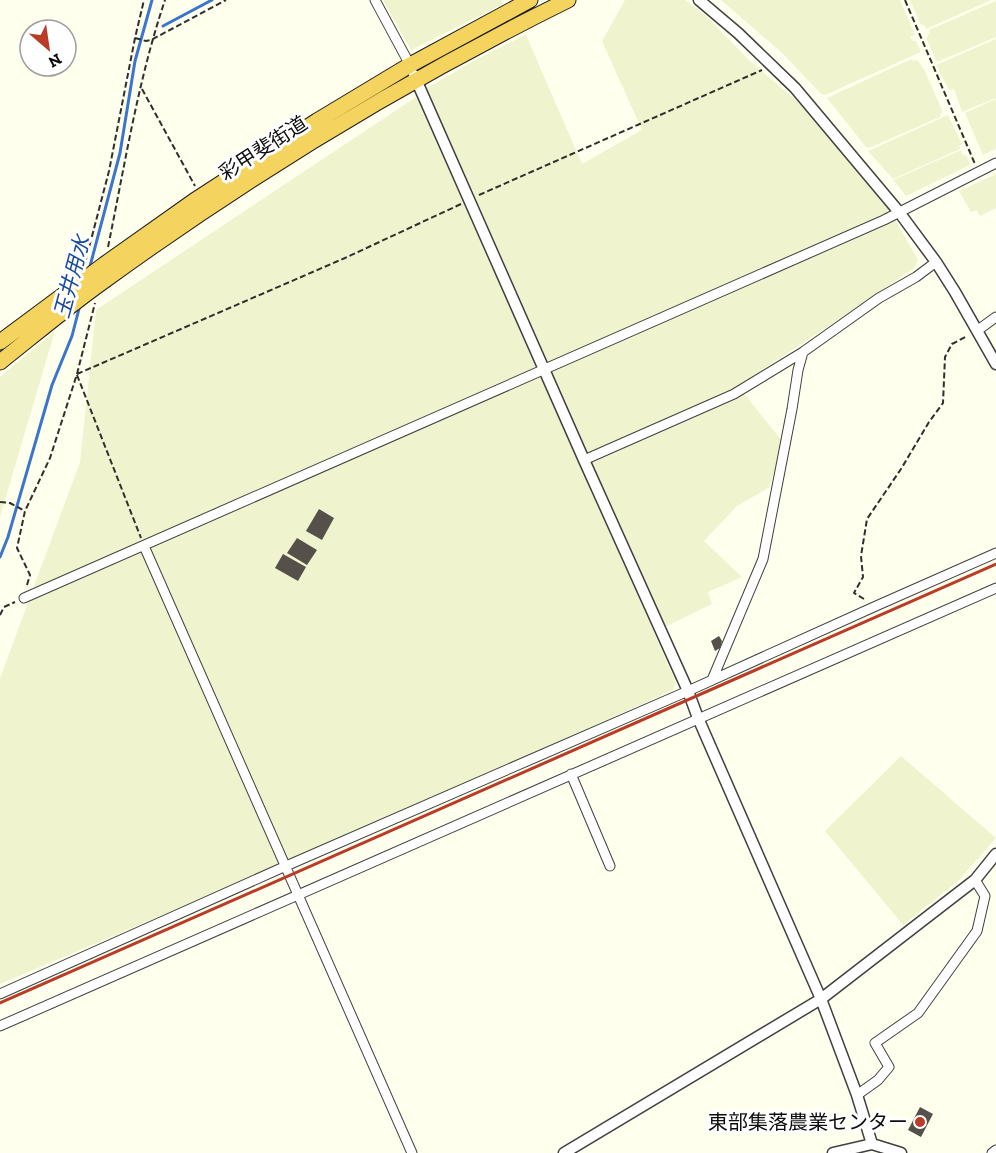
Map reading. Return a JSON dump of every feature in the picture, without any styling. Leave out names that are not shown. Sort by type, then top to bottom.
[{"type":"highway","name":"彩甲斐街道","points":[[0,362],[75,303],[95,278],[201,196],[316,121],[410,65],[530,0]]},
{"type":"highway","name":"彩甲斐街道","points":[[0,342],[95,278],[325,133],[416,80],[568,0]]},
{"type":"street","points":[[375,0],[410,65],[688,691],[821,999],[872,1144]]},
{"type":"street","points":[[699,0],[773,65],[795,88],[898,212],[936,262],[996,364]]},
{"type":"street","points":[[24,598],[884,220],[996,163]]},
{"type":"street","points":[[584,460],[734,394],[803,352],[879,298],[916,277],[936,262]]},
{"type":"street","points":[[978,330],[996,317]]},
{"type":"street","points":[[712,680],[763,559],[803,352]]},
{"type":"street","points":[[144,546],[412,1153]]},
{"type":"street","points":[[0,994],[996,553]]},
{"type":"street","points":[[0,1026],[996,588]]},
{"type":"street","points":[[571,774],[610,866]]},
{"type":"street","points":[[564,1153],[821,999],[975,880],[996,854]]},
{"type":"street","points":[[856,1095],[878,1080],[889,1067],[875,1043],[918,1013],[977,931],[985,896],[975,880]]},
{"type":"street","points":[[833,1153],[872,1144],[901,1153]]},
{"type":"street","points":[[992,1153],[996,1150]]},
{"type":"path","points":[[95,278],[109,171],[144,0]]},
{"type":"path","points":[[0,615],[4,608],[24,598],[30,574],[17,548],[25,511],[50,458],[77,374],[95,278],[151,40],[165,0]]},
{"type":"path","points":[[136,39],[151,40],[226,0]]},
{"type":"path","points":[[905,0],[978,172]]},
{"type":"path","points":[[77,374],[345,258],[469,200],[773,65]]},
{"type":"path","points":[[141,87],[201,196]]},
{"type":"path","points":[[876,606],[854,593],[863,577],[861,556],[867,519],[902,469],[929,422],[943,403],[945,357],[952,344],[978,330]]},
{"type":"path","points":[[77,374],[144,546]]},
{"type":"path","points":[[0,502],[10,503],[25,511]]},
{"type":"green space","points":[[383,0],[502,0],[503,4],[411,50]]},
{"type":"green space","points":[[625,0],[685,0],[704,14],[749,60],[798,102],[858,170],[889,209],[918,260],[914,268],[738,386],[782,441],[770,487],[737,506],[704,541],[742,577],[708,592],[712,604],[665,627],[427,88],[475,60],[526,35],[582,164],[642,130],[602,41]]},
{"type":"green space","points":[[721,0],[900,0],[915,35],[910,37],[916,41],[921,52],[825,95],[821,94],[782,53]]},
{"type":"green space","points":[[910,0],[991,0],[926,29],[924,25],[921,25]]},
{"type":"green space","points":[[996,1],[996,37],[937,62],[926,38],[930,34],[929,30]]},
{"type":"green space","points":[[996,39],[996,98],[962,112],[954,89],[949,90],[936,65]]},
{"type":"green space","points":[[911,59],[917,60],[924,69],[942,110],[940,117],[869,148],[866,147],[827,98]]},
{"type":"green space","points":[[416,97],[676,683],[673,690],[372,826],[0,984],[0,678],[80,462],[96,310]]},
{"type":"green space","points":[[996,99],[996,149],[983,155],[965,113]]},
{"type":"green space","points":[[948,115],[962,144],[959,146],[960,149],[893,179],[868,151]]},
{"type":"green space","points":[[961,150],[962,154],[967,156],[970,165],[906,196],[893,180]]},
{"type":"green space","points":[[996,174],[996,208],[980,216],[977,210],[971,212],[959,191]]},
{"type":"green space","points":[[55,331],[0,517],[0,377]]},
{"type":"green space","points":[[901,756],[996,838],[958,881],[903,925],[825,831]]},
{"type":"building","points":[[319,509],[334,518],[322,540],[306,531]]},
{"type":"building","points":[[297,538],[317,550],[307,565],[287,553]]},
{"type":"building","points":[[283,554],[306,567],[298,581],[275,568]]},
{"type":"building","points":[[719,636],[722,641],[720,648],[715,651],[711,641]]},
{"type":"building","name":"東部集落農業センター","points":[[920,1107],[933,1114],[921,1137],[908,1130]]},
{"type":"waterway","name":"玉井用水","points":[[89,270],[120,153],[135,61],[152,0]]},
{"type":"waterway","points":[[163,26],[212,0]]},
{"type":"waterway","name":"玉井用水","points":[[0,557],[8,537],[52,385],[72,336],[80,305]]},
{"type":"railway","points":[[0,1003],[996,564]]},
{"type":"place","name":"東部集落農業センター","points":[[920,1122]]}]
